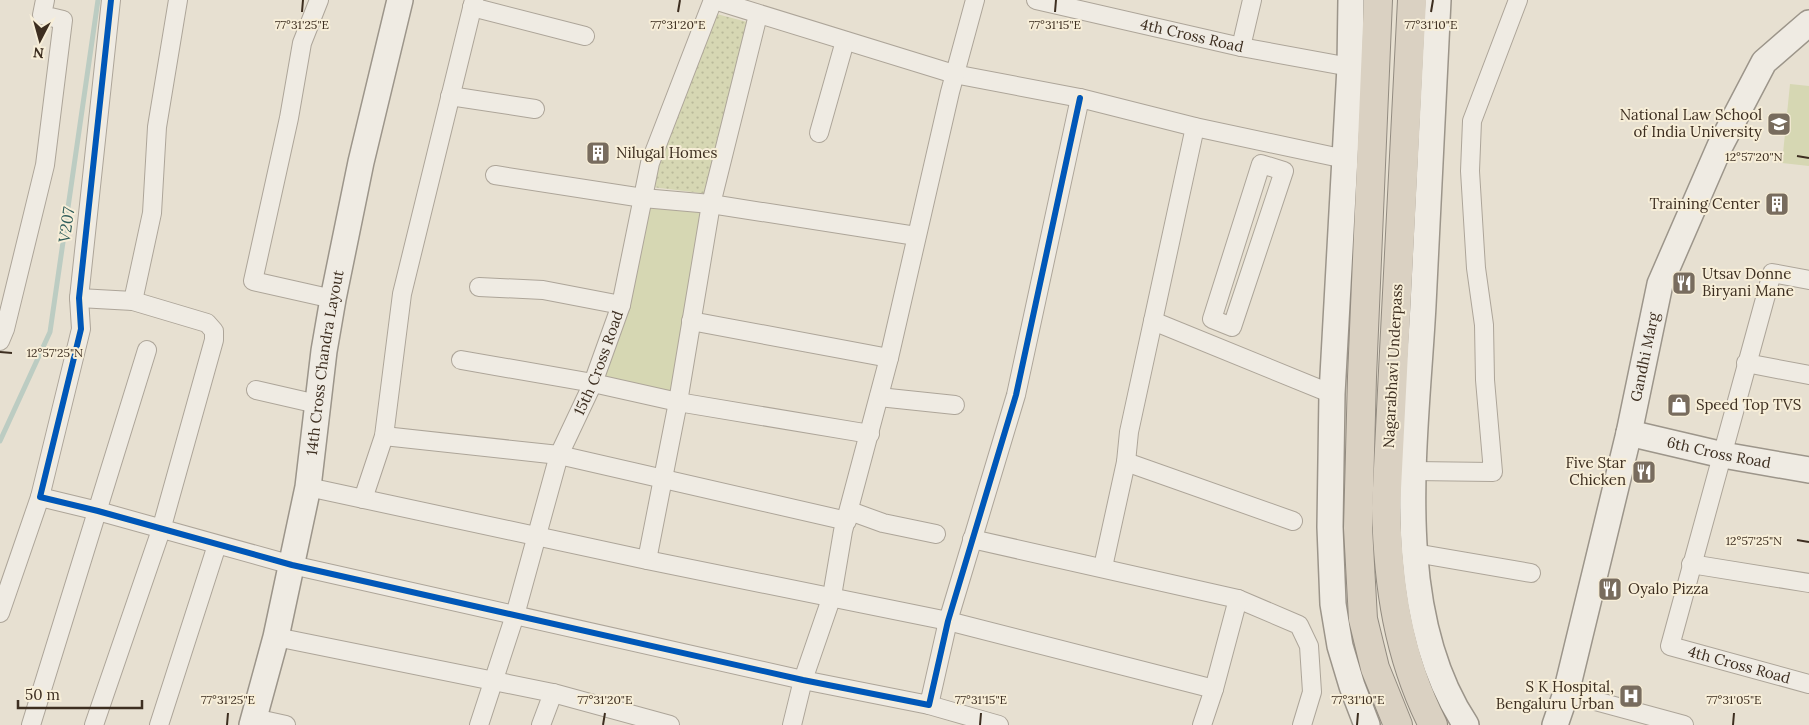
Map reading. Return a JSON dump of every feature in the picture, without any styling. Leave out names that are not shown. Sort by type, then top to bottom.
[{"type":"highway","name":"Nagarabhavi Underpass","points":[[1378,0],[1362,376],[1358,528],[1363,619],[1375,668],[1398,725]]},
{"type":"highway","name":"Nagarabhavi Underpass","points":[[1412,0],[1386,508],[1387,544],[1395,620],[1418,694],[1433,725]]},
{"type":"street","points":[[0,341],[5,328],[45,165],[63,20],[42,15],[45,0]]},
{"type":"street","points":[[0,613],[40,497],[81,329],[79,298],[111,0]]},
{"type":"street","points":[[133,301],[152,214],[157,127],[178,0]]},
{"type":"street","points":[[319,0],[302,43],[289,118],[253,281],[333,299]]},
{"type":"street","name":"14th Cross Chandra Layout","points":[[253,722],[276,637],[308,487],[324,351],[333,299],[360,162],[400,0]]},
{"type":"street","points":[[713,0],[954,74],[1080,98],[1345,159]]},
{"type":"street","name":"15th Cross Road","points":[[480,725],[515,615],[559,455],[593,383],[621,305],[650,163],[713,0]]},
{"type":"street","points":[[792,725],[803,680],[832,596],[849,516],[889,358],[954,74],[975,0]]},
{"type":"street","name":"4th Cross Road","points":[[1036,0],[1240,47],[1350,66]]},
{"type":"street","points":[[1240,47],[1252,0]]},
{"type":"street","points":[[1351,0],[1350,66],[1332,394],[1330,528],[1333,604],[1340,646],[1352,686],[1368,725]]},
{"type":"street","points":[[1438,0],[1413,516],[1421,616],[1429,644],[1446,689],[1471,723]]},
{"type":"street","points":[[1414,471],[1493,472],[1485,380],[1484,325],[1476,268],[1470,172],[1472,121],[1518,0]]},
{"type":"street","points":[[363,499],[384,436],[402,294],[473,4],[585,36]]},
{"type":"street","points":[[647,560],[678,402],[711,204],[758,15]]},
{"type":"street","name":"Gandhi Marg","points":[[1555,725],[1566,693],[1629,433],[1660,284],[1710,169],[1764,62],[1809,24]]},
{"type":"street","points":[[818,133],[845,41]]},
{"type":"street","points":[[450,96],[535,109]]},
{"type":"street","points":[[929,705],[948,621],[1016,395],[1080,98]]},
{"type":"street","points":[[1103,568],[1126,462],[1128,432],[1195,126]]},
{"type":"street","points":[[1261,164],[1284,171],[1232,327],[1221,323],[1212,319],[1261,164]]},
{"type":"street","points":[[495,175],[643,198],[711,204],[916,236]]},
{"type":"street","points":[[1809,280],[1772,273],[1746,363],[1723,455],[1691,564],[1809,582]]},
{"type":"street","points":[[480,287],[543,290],[621,305]]},
{"type":"street","points":[[79,298],[133,301],[207,323],[214,331],[214,340],[160,530],[94,725]]},
{"type":"street","points":[[691,321],[889,358]]},
{"type":"street","points":[[1153,321],[1332,394]]},
{"type":"street","points":[[1212,345],[1221,323]]},
{"type":"street","points":[[31,725],[147,350]]},
{"type":"street","points":[[461,360],[593,383],[678,402],[870,434]]},
{"type":"street","points":[[1746,363],[1809,375]]},
{"type":"street","points":[[256,390],[318,404]]},
{"type":"street","points":[[879,397],[955,405]]},
{"type":"street","name":"6th Cross Road","points":[[1629,433],[1723,455],[1809,470]]},
{"type":"street","points":[[384,436],[559,455],[663,479],[936,534]]},
{"type":"street","points":[[1126,462],[1293,521]]},
{"type":"street","points":[[308,487],[647,560],[948,621],[1214,689]]},
{"type":"street","points":[[40,497],[98,510],[160,530],[292,565],[803,680],[929,705],[999,725]]},
{"type":"street","points":[[972,538],[1238,599],[1299,625],[1309,646],[1312,692],[1302,725]]},
{"type":"street","points":[[159,725],[217,545]]},
{"type":"street","points":[[1415,553],[1531,573]]},
{"type":"street","name":"4th Cross Road","points":[[1691,564],[1670,646],[1809,684]]},
{"type":"street","points":[[1202,725],[1214,689],[1238,599]]},
{"type":"street","points":[[276,637],[553,693],[670,725]]},
{"type":"street","points":[[541,725],[553,693]]},
{"type":"street","points":[[1566,693],[1684,725]]},
{"type":"street","points":[[253,722],[286,725]]},
{"type":"green space","points":[[713,13],[751,23],[708,194],[652,187]]},
{"type":"green space","points":[[1790,84],[1809,86],[1809,166],[1782,163]]},
{"type":"green space","points":[[648,205],[703,211],[672,392],[603,379]]},
{"type":"waterway","name":"V207","points":[[0,441],[50,332],[98,0]]},
{"type":"cycle path","points":[[111,0],[79,298],[81,329],[40,497],[98,511],[292,565],[803,680],[929,705],[948,621],[1016,395],[1080,98]]},
{"type":"place","name":"National Law School of India University","points":[[1779,124]]},
{"type":"place","name":"Nilugal Homes","points":[[598,153]]},
{"type":"place","name":"Training Center","points":[[1777,204]]},
{"type":"place","name":"Utsav Donne Biryani Mane","points":[[1684,283]]},
{"type":"place","name":"Speed Top TVS","points":[[1679,405]]},
{"type":"place","name":"Five Star Chicken","points":[[1644,472]]},
{"type":"place","name":"Oyalo Pizza","points":[[1610,589]]},
{"type":"place","name":"S K Hospital, Bengaluru Urban","points":[[1631,696]]}]
